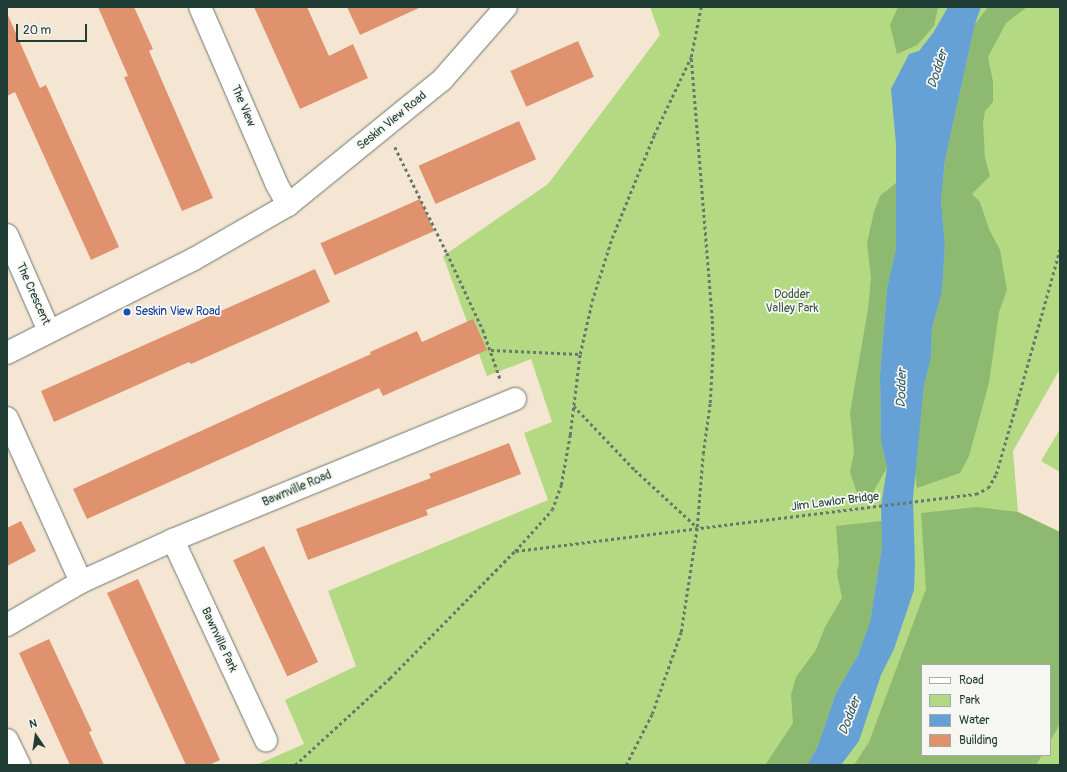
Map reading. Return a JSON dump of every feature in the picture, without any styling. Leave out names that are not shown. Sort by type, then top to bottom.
[{"type":"street","name":"The View","points":[[200,7],[276,183],[288,205]]},
{"type":"street","name":"Seskin View Road","points":[[7,353],[194,259],[288,205],[442,80],[506,7]]},
{"type":"street","name":"The Crescent","points":[[7,235],[49,331]]},
{"type":"street","name":"Bawnville Road","points":[[7,625],[81,582],[172,540],[514,399]]},
{"type":"street","points":[[7,418],[81,582]]},
{"type":"street","name":"Bawnville Park","points":[[172,540],[266,740]]},
{"type":"street","points":[[7,740],[19,765]]},
{"type":"path","points":[[295,765],[390,678],[515,551],[552,510],[561,485],[574,406],[580,354],[592,301],[612,238],[654,135],[691,57],[701,7]]},
{"type":"path","points":[[626,765],[652,714],[681,632],[697,527],[703,454],[711,396],[713,348],[691,57]]},
{"type":"path","points":[[395,147],[447,253],[490,350],[501,382]]},
{"type":"path","name":"Jim Lawlor Bridge","points":[[515,551],[697,527],[976,494],[988,488],[996,474],[1060,249]]},
{"type":"path","points":[[490,350],[580,354]]},
{"type":"path","points":[[574,406],[635,470],[697,527]]},
{"type":"green space","name":"Dodder Valley Park","points":[[650,7],[1060,7],[1060,369],[1013,451],[1018,512],[1060,532],[1060,765],[256,765],[304,744],[285,700],[356,666],[328,591],[548,500],[524,433],[552,422],[531,359],[487,376],[443,256],[548,184],[660,35]]},
{"type":"green space","points":[[898,7],[938,7],[934,26],[917,45],[897,54],[890,25]]},
{"type":"green space","points":[[988,7],[1027,7],[1006,23],[988,57],[993,82],[993,102],[985,111],[983,123],[985,158],[990,176],[972,194],[980,202],[989,229],[1000,250],[1007,290],[999,312],[989,383],[969,456],[960,473],[917,488],[915,473],[924,386],[931,358],[932,328],[942,292],[945,245],[941,201],[945,160],[975,24]]},
{"type":"green space","points":[[897,182],[896,249],[887,288],[880,375],[881,440],[887,468],[873,492],[857,493],[850,472],[854,452],[850,413],[868,309],[871,278],[867,243],[874,212],[880,196]]},
{"type":"green space","points":[[1060,429],[1060,472],[1041,461]]},
{"type":"green space","points":[[977,507],[1018,512],[1060,532],[1060,724],[1051,739],[1051,664],[921,664],[921,756],[1041,756],[1036,765],[854,765],[869,742],[926,589],[921,513]]},
{"type":"green space","points":[[882,521],[882,547],[870,622],[858,655],[836,693],[817,748],[807,765],[765,765],[793,723],[791,695],[796,677],[816,650],[825,627],[842,598],[837,573],[839,563],[836,526]]},
{"type":"water","name":"Dodder","points":[[948,7],[981,7],[975,24],[945,160],[941,201],[945,245],[942,292],[932,328],[931,358],[924,386],[913,498],[915,565],[914,590],[894,649],[881,675],[859,741],[841,765],[807,765],[817,748],[836,693],[858,655],[870,622],[882,547],[881,506],[887,468],[881,440],[880,375],[887,288],[896,249],[896,144],[891,89],[909,54],[919,51],[933,33]]},
{"type":"building","points":[[98,7],[134,7],[153,49],[149,51],[213,198],[182,211],[124,77],[128,76]]},
{"type":"building","points":[[254,7],[307,7],[329,56],[353,44],[368,78],[300,109]]},
{"type":"building","points":[[347,7],[421,7],[360,35]]},
{"type":"building","points":[[7,13],[40,88],[46,85],[119,247],[91,260],[15,92],[7,96]]},
{"type":"building","points":[[578,41],[594,77],[526,107],[510,71]]},
{"type":"building","points":[[519,121],[536,159],[436,204],[419,166]]},
{"type":"building","points":[[420,199],[434,231],[335,275],[320,243]]},
{"type":"building","points":[[315,269],[330,302],[191,364],[189,362],[54,422],[41,391]]},
{"type":"building","points":[[473,319],[487,350],[383,396],[379,388],[87,519],[73,489],[371,354],[370,352],[417,331],[422,342]]},
{"type":"building","points":[[509,443],[521,474],[426,510],[428,515],[308,560],[296,529],[431,478],[429,474]]},
{"type":"building","points":[[21,521],[36,551],[7,566],[7,528]]},
{"type":"building","points":[[264,546],[318,662],[287,676],[233,560]]},
{"type":"building","points":[[138,579],[220,760],[209,765],[186,765],[107,593]]},
{"type":"building","points":[[49,639],[92,731],[89,732],[104,765],[70,765],[19,653]]},
{"type":"place","name":"Seskin View Road","points":[[127,312]]}]
